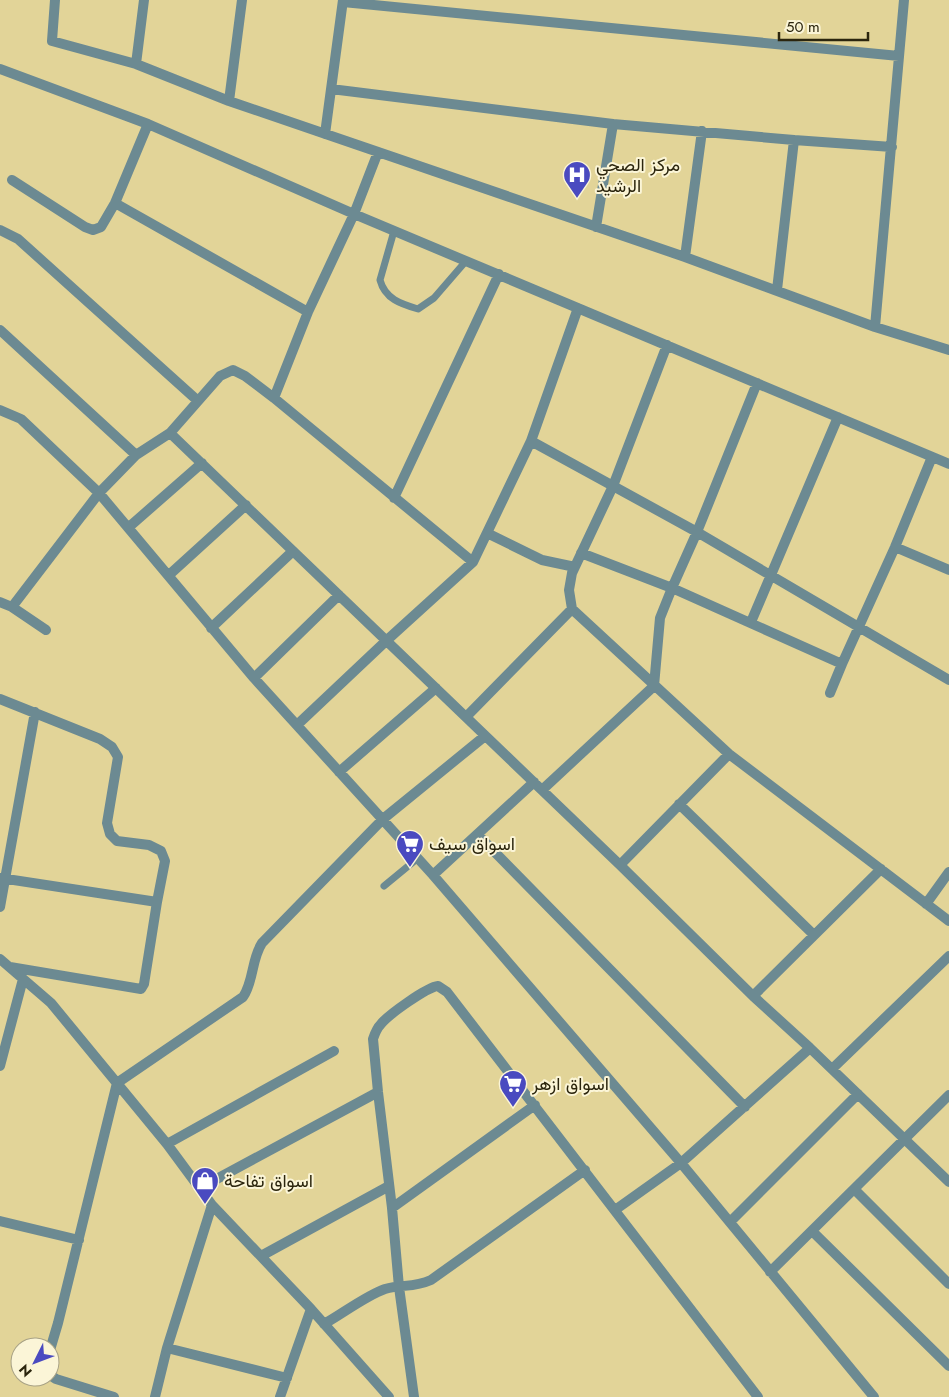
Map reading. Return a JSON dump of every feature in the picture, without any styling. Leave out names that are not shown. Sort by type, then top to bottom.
[{"type":"street","points":[[55,0],[52,42],[136,64],[229,101],[685,257],[875,327],[949,350]]},
{"type":"street","points":[[136,64],[144,0]]},
{"type":"street","points":[[229,101],[242,0]]},
{"type":"street","points":[[875,327],[904,0]]},
{"type":"street","points":[[325,134],[343,1],[900,56]]},
{"type":"street","points":[[0,69],[148,124],[394,231],[949,464]]},
{"type":"street","points":[[331,90],[613,124],[892,147]]},
{"type":"street","points":[[12,180],[85,227],[92,230],[101,227],[115,203],[148,124]]},
{"type":"street","points":[[596,227],[613,124]]},
{"type":"street","points":[[685,257],[702,130]]},
{"type":"street","points":[[777,290],[794,140]]},
{"type":"street","points":[[274,398],[308,312],[354,214],[378,152]]},
{"type":"street","points":[[115,203],[308,312]]},
{"type":"street","points":[[0,230],[18,239],[198,401]]},
{"type":"street","points":[[394,498],[499,274]]},
{"type":"street","points":[[297,725],[473,562],[531,441],[578,308]]},
{"type":"street","points":[[0,330],[136,455]]},
{"type":"street","points":[[667,345],[613,486],[572,573],[569,590],[572,609],[729,754],[949,921]]},
{"type":"street","points":[[12,606],[99,492],[136,455],[170,432],[220,376],[233,370],[245,376],[274,398],[473,562]]},
{"type":"street","points":[[542,790],[654,686],[660,618],[757,383]]},
{"type":"street","points":[[0,410],[21,419],[99,492],[254,678],[433,875],[681,1163],[874,1397]]},
{"type":"street","points":[[751,622],[838,417]]},
{"type":"street","points":[[170,432],[620,865],[753,996],[810,1048],[949,1182]]},
{"type":"street","points":[[531,441],[697,532],[949,680]]},
{"type":"street","points":[[830,693],[895,547],[932,457]]},
{"type":"street","points":[[128,528],[202,463]]},
{"type":"street","points":[[168,575],[246,505]]},
{"type":"street","points":[[487,533],[542,560],[575,567]]},
{"type":"street","points":[[895,547],[949,570]]},
{"type":"street","points":[[211,628],[294,551]]},
{"type":"street","points":[[581,553],[672,588],[842,664]]},
{"type":"street","points":[[254,678],[339,595]]},
{"type":"street","points":[[0,602],[12,606],[46,630]]},
{"type":"street","points":[[466,717],[572,609]]},
{"type":"street","points":[[340,772],[436,688]]},
{"type":"street","points":[[0,699],[100,739],[112,747],[118,757],[107,823],[110,834],[118,841],[149,845],[161,851],[165,862],[144,984],[141,989],[10,967]]},
{"type":"street","points":[[0,907],[2,878],[35,712]]},
{"type":"street","points":[[53,1337],[117,1082],[242,997],[248,988],[256,954],[262,943],[383,819],[486,736]]},
{"type":"street","points":[[620,865],[729,754]]},
{"type":"street","points":[[433,875],[534,782]]},
{"type":"street","points":[[679,804],[814,935]]},
{"type":"street","points":[[478,835],[745,1107]]},
{"type":"street","points":[[753,996],[881,869]]},
{"type":"street","points":[[926,904],[949,872]]},
{"type":"street","points":[[2,878],[157,902]]},
{"type":"street","points":[[832,1069],[949,956]]},
{"type":"street","points":[[0,959],[51,1003],[167,1144],[212,1205],[311,1309],[390,1397]]},
{"type":"street","points":[[1,1062],[23,979]]},
{"type":"street","points":[[414,1397],[399,1287],[392,1208],[373,1047],[376,1031],[386,1019],[427,989],[438,986],[447,992],[535,1105],[758,1397]]},
{"type":"street","points":[[615,1210],[681,1163],[810,1048]]},
{"type":"street","points":[[167,1144],[334,1051]]},
{"type":"street","points":[[200,1188],[378,1092]]},
{"type":"street","points":[[730,1222],[858,1094]]},
{"type":"street","points":[[770,1272],[949,1094]]},
{"type":"street","points":[[392,1208],[535,1105]]},
{"type":"street","points":[[324,1324],[381,1291],[415,1286],[431,1280],[585,1170]]},
{"type":"street","points":[[260,1256],[389,1186]]},
{"type":"street","points":[[854,1189],[949,1284]]},
{"type":"street","points":[[155,1397],[167,1348],[212,1205]]},
{"type":"street","points":[[0,1221],[79,1240]]},
{"type":"street","points":[[812,1231],[949,1366]]},
{"type":"street","points":[[280,1397],[311,1309]]},
{"type":"street","points":[[167,1348],[287,1378]]},
{"type":"street","points":[[60,1380],[114,1397]]},
{"type":"lane","points":[[394,231],[380,280],[382,288],[398,303],[418,309],[434,298],[466,261]]},
{"type":"lane","points":[[384,886],[418,858]]},
{"type":"place","name":"مركز الصحي الرشيد","points":[[577,199]]},
{"type":"place","name":"اسواق سيف","points":[[410,868]]},
{"type":"place","name":"اسواق ازهر","points":[[513,1108]]},
{"type":"place","name":"اسواق تفاحة","points":[[205,1205]]}]
